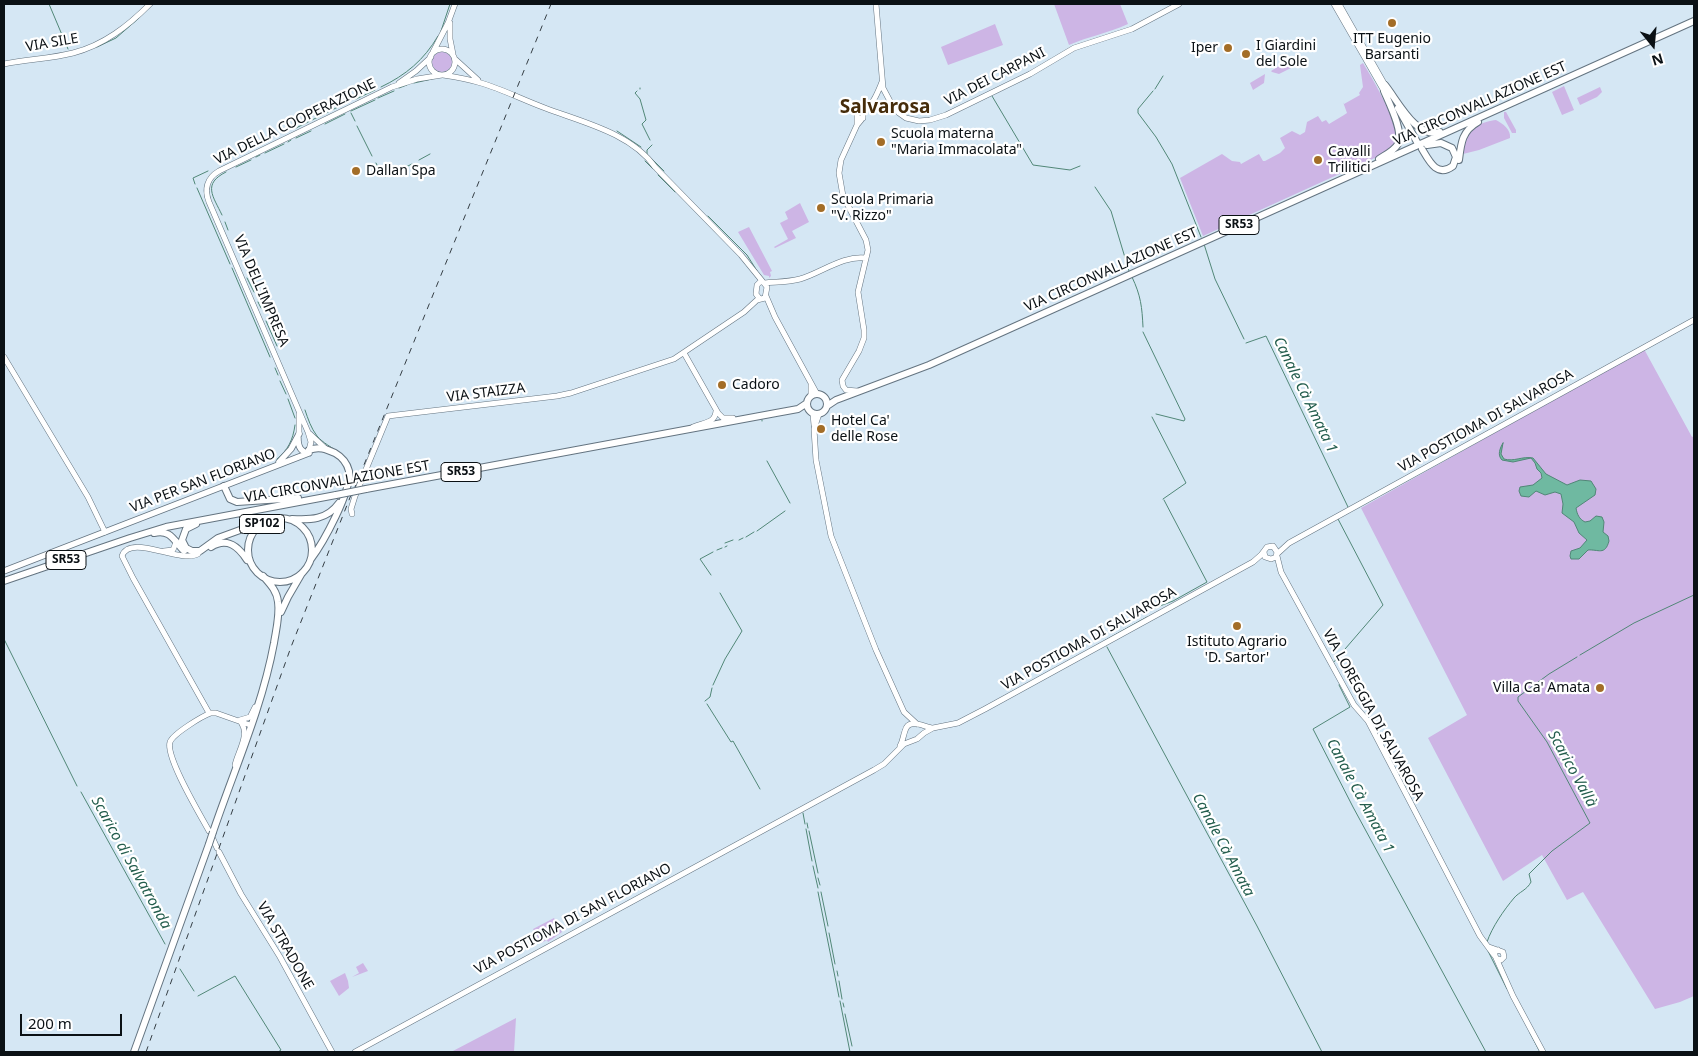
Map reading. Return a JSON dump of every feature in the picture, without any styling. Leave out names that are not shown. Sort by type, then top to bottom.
[{"type":"main road","name":"VIA CIRCONVALLAZIONE EST","points":[[826,403],[916,370],[1694,21]]},
{"type":"main road","points":[[1384,88],[1414,124],[1428,133],[1439,132],[1491,113]]},
{"type":"main road","points":[[1384,88],[1416,142]]},
{"type":"main road","points":[[1346,178],[1388,154],[1398,144],[1399,131],[1384,88]]},
{"type":"main road","points":[[1380,163],[1429,144],[1440,143],[1449,145],[1454,150],[1455,163],[1448,170],[1438,170],[1431,165],[1420,150],[1429,168],[1434,172],[1449,173],[1458,164],[1461,143],[1466,132],[1473,125],[1492,116],[1506,106]]},
{"type":"main road","points":[[814,395],[822,396],[826,403],[824,411],[814,413],[798,408],[807,403],[814,395]]},
{"type":"main road","points":[[807,403],[814,413]]},
{"type":"main road","name":"VIA CIRCONVALLAZIONE EST","points":[[4,581],[128,538],[170,526],[798,408]]},
{"type":"main road","points":[[286,519],[308,520],[323,517],[334,510],[337,495],[349,478],[347,466],[339,456],[327,450],[307,452],[298,445],[299,434]]},
{"type":"main road","points":[[279,464],[291,450],[299,434]]},
{"type":"main road","name":"VIA PER SAN FLORIANO","points":[[4,572],[307,452]]},
{"type":"main road","points":[[224,486],[230,499],[239,503],[337,495]]},
{"type":"main road","points":[[278,621],[288,597],[333,521],[337,495]]},
{"type":"main road","points":[[195,553],[186,548],[182,542],[182,536],[186,529],[190,525],[228,514]]},
{"type":"main road","name":"SP102","points":[[252,565],[248,552],[249,540],[258,527],[268,521],[286,519],[299,524],[308,536],[311,549],[307,565]]},
{"type":"main road","points":[[128,538],[161,532],[170,534],[187,552],[195,553],[224,535],[268,521]]},
{"type":"main road","points":[[134,1052],[266,678],[278,621],[279,607],[277,595],[238,548],[230,543],[217,544],[195,553]]},
{"type":"main road","points":[[263,576],[274,581],[286,580],[297,576],[307,565]]},
{"type":"street","name":"VIA SILE","points":[[4,64],[71,53],[95,45],[121,30],[150,4]]},
{"type":"street","name":"VIA DELLA COOPERAZIONE","points":[[392,87],[416,70],[431,56],[451,18],[455,4]]},
{"type":"street","points":[[863,390],[846,390],[842,382],[864,338],[858,294],[868,251],[867,243],[844,198],[839,180],[841,160],[861,116],[882,91],[882,67],[876,4]]},
{"type":"street","name":"VIA DEI CARPANI","points":[[882,91],[895,110],[906,118],[917,121],[934,119],[1030,74],[1076,48],[1117,33],[1173,4]]},
{"type":"street","name":"VIA DEI CARPANI","points":[[1117,33],[1128,31],[1179,4]]},
{"type":"street","points":[[1334,4],[1384,88]]},
{"type":"street","points":[[1339,4],[1384,88]]},
{"type":"street","name":"VIA DELLA COOPERAZIONE","points":[[451,18],[450,37],[454,57]]},
{"type":"street","points":[[483,83],[468,72],[450,52],[442,49],[437,50],[431,56],[431,68],[435,73],[483,83],[589,124],[623,140],[655,167],[748,262],[762,283],[767,286],[762,296]]},
{"type":"street","points":[[442,75],[452,70],[455,65],[454,57]]},
{"type":"street","name":"VIA DELLA COOPERAZIONE","points":[[210,179],[220,171],[392,87],[417,79],[442,75]]},
{"type":"street","name":"VIA DELL'IMPRESA","points":[[210,179],[206,190],[210,204],[308,432],[310,441],[307,452]]},
{"type":"street","points":[[762,283],[800,279],[832,265],[855,258],[866,258]]},
{"type":"street","name":"VIA STAIZZA","points":[[352,514],[356,496],[389,416],[565,395],[658,365],[684,353],[744,312],[775,281]]},
{"type":"street","points":[[762,283],[762,296],[769,305],[811,382],[814,395]]},
{"type":"street","name":"VIA POSTIOMA DI SALVAROSA","points":[[1273,546],[1289,542],[1694,320]]},
{"type":"street","points":[[684,353],[716,410],[722,417],[725,419],[750,415],[755,417]]},
{"type":"street","points":[[4,357],[88,497],[105,532]]},
{"type":"street","points":[[687,430],[698,424],[711,421],[715,416],[716,410]]},
{"type":"street","name":"VIA DELL'IMPRESA","points":[[299,411],[299,434]]},
{"type":"street","points":[[814,413],[816,465],[831,536],[876,650],[904,712],[907,737],[913,740]]},
{"type":"street","name":"VIA DELL'IMPRESA","points":[[308,432],[327,450]]},
{"type":"street","points":[[159,551],[172,550],[176,546],[176,540]]},
{"type":"street","name":"VIA POSTIOMA DI SALVAROSA","points":[[1277,555],[1289,542]]},
{"type":"street","points":[[1273,546],[1276,549],[1277,555],[1274,559],[1269,559],[1264,556],[1264,552],[1267,547],[1273,546]]},
{"type":"street","points":[[195,553],[192,557],[185,557],[143,548],[132,548],[124,552],[123,559],[208,713],[216,713],[250,724]]},
{"type":"street","name":"VIA POSTIOMA DI SALVAROSA","points":[[804,808],[879,767],[900,746],[917,739],[933,728],[960,722],[1253,562],[1264,552]]},
{"type":"street","name":"VIA LOREGGIA DI SALVAROSA","points":[[1277,555],[1281,572]]},
{"type":"street","name":"VIA POSTIOMA DI SALVAROSA","points":[[1253,562],[1269,559]]},
{"type":"street","name":"VIA LOREGGIA DI SALVAROSA","points":[[1269,559],[1281,572],[1354,706],[1368,721],[1480,936],[1499,960],[1503,958]]},
{"type":"street","points":[[237,720],[246,719],[251,716],[266,678]]},
{"type":"street","points":[[904,712],[918,724],[921,729],[921,735]]},
{"type":"street","name":"VIA STRADONE","points":[[208,713],[174,737],[170,742],[169,748],[177,772],[241,894],[280,957],[332,1052]]},
{"type":"street","points":[[234,770],[245,732],[243,725],[237,720]]},
{"type":"street","points":[[905,730],[910,724],[918,724]]},
{"type":"street","name":"VIA POSTIOMA DI SALVAROSA","points":[[918,724],[933,728]]},
{"type":"street","name":"VIA POSTIOMA DI SALVAROSA","points":[[900,746],[905,730]]},
{"type":"street","name":"VIA POSTIOMA DI SAN FLORIANO","points":[[355,1052],[804,808]]},
{"type":"street","points":[[1502,972],[1504,952],[1496,954],[1502,972],[1543,1052]]},
{"type":"shaded area","points":[[1054,4],[1120,4],[1128,24],[1069,45]]},
{"type":"shaded area","points":[[995,24],[1003,45],[948,65],[941,47]]},
{"type":"shaded area","points":[[442,52],[449,55],[452,62],[449,69],[442,72],[435,69],[432,62],[435,55]]},
{"type":"shaded area","points":[[1287,61],[1291,68],[1279,74],[1271,71]]},
{"type":"shaded area","points":[[1363,63],[1390,115],[1396,136],[1394,146],[1379,156],[1203,236],[1180,178],[1222,154],[1232,161],[1240,162],[1241,164],[1259,154],[1263,161],[1265,161],[1285,148],[1280,138],[1292,131],[1300,135],[1305,132],[1307,122],[1318,116],[1322,122],[1326,120],[1329,124],[1344,115],[1347,113],[1343,102],[1344,104],[1360,95],[1359,93],[1363,87],[1360,65]]},
{"type":"shaded area","points":[[1265,74],[1264,83],[1253,90],[1250,83]]},
{"type":"shaded area","points":[[1564,86],[1574,110],[1562,115],[1552,92]]},
{"type":"shaded area","points":[[1600,87],[1602,92],[1597,97],[1580,105],[1577,98]]},
{"type":"shaded area","points":[[1504,112],[1506,112],[1516,133],[1512,133],[1504,118]]},
{"type":"shaded area","points":[[1496,120],[1508,129],[1510,138],[1463,154],[1463,141],[1468,132],[1481,124]]},
{"type":"shaded area","points":[[800,203],[809,222],[792,231],[796,238],[775,248],[788,239],[780,223],[788,219],[785,212]]},
{"type":"shaded area","points":[[749,227],[772,271],[769,278],[769,276],[764,275],[738,232]]},
{"type":"shaded area","points":[[1644,349],[1692,437],[1694,436],[1694,996],[1655,1009],[1583,892],[1567,900],[1542,855],[1503,881],[1428,738],[1467,715],[1361,508]]},
{"type":"shaded area","points":[[1503,443],[1501,454],[1504,459],[1531,458],[1513,462],[1502,460],[1499,454]]},
{"type":"shaded area","points":[[1531,458],[1546,474],[1567,485],[1580,480],[1591,481],[1596,489],[1595,495],[1576,508],[1576,510],[1580,518],[1585,522],[1590,521],[1596,516],[1602,517],[1604,522],[1603,532],[1608,536],[1609,541],[1605,549],[1601,551],[1588,550],[1579,559],[1571,559],[1571,551],[1580,548],[1587,540],[1579,533],[1574,522],[1562,513],[1561,494],[1555,492],[1545,495],[1536,491],[1529,497],[1521,496],[1519,491],[1520,487],[1533,485],[1542,478],[1541,473]]},
{"type":"shaded area","points":[[554,918],[562,932],[548,942],[547,940],[541,943],[533,929]]},
{"type":"shaded area","points":[[363,963],[368,971],[352,977],[359,973],[356,967]]},
{"type":"shaded area","points":[[345,973],[349,988],[339,996],[330,981]]},
{"type":"shaded area","points":[[516,1018],[514,1052],[451,1052]]},
{"type":"waterway","points":[[49,4],[68,49]]},
{"type":"waterway","points":[[441,31],[450,4]]},
{"type":"waterway","points":[[97,47],[116,38],[139,18]]},
{"type":"waterway","points":[[381,87],[414,66],[433,45],[438,36]]},
{"type":"waterway","name":"Canale Cà Amata 1","points":[[1155,89],[1163,76]]},
{"type":"waterway","points":[[414,83],[432,79]]},
{"type":"waterway","points":[[399,88],[407,85]]},
{"type":"waterway","points":[[356,99],[375,90]]},
{"type":"waterway","points":[[378,98],[394,91]]},
{"type":"waterway","points":[[637,91],[635,93],[640,99],[646,120],[642,124],[650,140]]},
{"type":"waterway","name":"Canale Cà Amata 1","points":[[1153,91],[1138,109],[1138,113],[1156,137],[1172,164],[1201,237]]},
{"type":"waterway","name":"Canale Cà Amata","points":[[992,96],[1033,165],[1070,170],[1080,166]]},
{"type":"waterway","points":[[351,111],[375,100]]},
{"type":"waterway","points":[[296,128],[342,105]]},
{"type":"waterway","points":[[351,113],[355,121]]},
{"type":"waterway","points":[[325,124],[345,114]]},
{"type":"waterway","points":[[357,126],[372,156]]},
{"type":"waterway","points":[[296,138],[311,131]]},
{"type":"waterway","points":[[617,131],[641,147]]},
{"type":"waterway","points":[[265,153],[284,144]]},
{"type":"waterway","points":[[652,145],[647,150],[647,154],[664,171]]},
{"type":"waterway","points":[[419,160],[430,154]]},
{"type":"waterway","points":[[256,157],[260,155]]},
{"type":"waterway","points":[[236,167],[251,160]]},
{"type":"waterway","points":[[645,161],[653,169]]},
{"type":"waterway","points":[[376,163],[385,177],[412,164]]},
{"type":"waterway","points":[[195,184],[193,178],[208,171]]},
{"type":"waterway","points":[[222,215],[213,196],[212,186],[214,181],[226,172]]},
{"type":"waterway","points":[[658,175],[675,192]]},
{"type":"waterway","name":"Canale Cà Amata","points":[[1095,187],[1111,211],[1129,271]]},
{"type":"waterway","points":[[197,188],[230,264]]},
{"type":"waterway","points":[[708,216],[747,255],[759,274]]},
{"type":"waterway","points":[[225,222],[228,230]]},
{"type":"waterway","name":"Canale Cà Amata 1","points":[[1204,244],[1215,279],[1244,339]]},
{"type":"waterway","points":[[232,268],[270,357]]},
{"type":"waterway","name":"Canale Cà Amata","points":[[1132,277],[1140,302],[1143,327]]},
{"type":"waterway","points":[[247,278],[254,292]]},
{"type":"waterway","points":[[258,302],[261,308]]},
{"type":"waterway","points":[[266,321],[277,346]]},
{"type":"waterway","name":"Canale Cà Amata","points":[[1143,332],[1185,419],[1184,421],[1156,414]]},
{"type":"waterway","name":"Canale Cà Amata 1","points":[[1246,343],[1266,336],[1348,507]]},
{"type":"waterway","points":[[275,368],[278,375]]},
{"type":"waterway","points":[[280,381],[286,394]]},
{"type":"waterway","points":[[288,399],[295,418]]},
{"type":"waterway","points":[[305,410],[311,427],[317,436],[347,460],[352,473]]},
{"type":"waterway","name":"Canale Cà Amata","points":[[1152,417],[1186,483],[1163,499]]},
{"type":"waterway","points":[[277,459],[289,444],[295,425]]},
{"type":"waterway","points":[[767,461],[790,503]]},
{"type":"waterway","name":"Canale Cà Amata","points":[[1152,609],[1173,601],[1207,582],[1164,500]]},
{"type":"waterway","points":[[757,531],[785,511]]},
{"type":"waterway","name":"Canale Cà Amata 1","points":[[1333,663],[1383,605],[1338,519]]},
{"type":"waterway","points":[[746,537],[754,532]]},
{"type":"waterway","points":[[739,540],[743,538]]},
{"type":"waterway","points":[[725,543],[733,540]]},
{"type":"waterway","points":[[717,550],[722,548]]},
{"type":"waterway","points":[[711,575],[700,559],[713,552]]},
{"type":"waterway","points":[[713,685],[725,659],[742,631],[720,593]]},
{"type":"waterway","name":"Scarico Vallà","points":[[1580,655],[1634,623],[1694,595]]},
{"type":"waterway","name":"Canale Cà Amata","points":[[1104,641],[1147,617]]},
{"type":"waterway","name":"Scarico di Salvatronda","points":[[4,639],[77,786]]},
{"type":"waterway","name":"Canale Cà Amata","points":[[1107,647],[1257,926],[1322,1052]]},
{"type":"waterway","name":"Scarico Vallà","points":[[1487,942],[1506,908],[1531,882],[1529,874],[1552,851],[1590,823],[1547,742],[1518,701],[1518,697],[1549,674],[1577,657]]},
{"type":"waterway","name":"Canale Cà Amata 1","points":[[1340,683],[1339,685],[1350,707],[1313,729],[1353,807],[1486,1052]]},
{"type":"waterway","points":[[705,701],[710,697],[712,688]]},
{"type":"waterway","points":[[707,704],[731,742],[733,741],[760,789]]},
{"type":"waterway","name":"Scarico di Salvatronda","points":[[81,792],[165,944]]},
{"type":"waterway","points":[[803,813],[805,824]]},
{"type":"waterway","points":[[807,823],[808,828]]},
{"type":"waterway","points":[[806,829],[812,861]]},
{"type":"waterway","points":[[809,831],[818,873]]},
{"type":"waterway","points":[[813,866],[818,888]]},
{"type":"waterway","points":[[818,878],[820,885]]},
{"type":"waterway","points":[[818,892],[839,997]]},
{"type":"waterway","points":[[821,892],[828,926]]},
{"type":"waterway","points":[[829,933],[835,964]]},
{"type":"waterway","name":"Scarico Vallà","points":[[1488,951],[1507,989]]},
{"type":"waterway","name":"Scarico di Salvatronda","points":[[180,969],[194,991]]},
{"type":"waterway","points":[[837,971],[838,976]]},
{"type":"waterway","name":"Scarico di Salvatronda","points":[[198,996],[235,976],[281,1050],[278,1052]]},
{"type":"waterway","points":[[839,981],[842,999]]},
{"type":"waterway","points":[[840,1001],[850,1052]]},
{"type":"waterway","points":[[843,1003],[844,1007]]},
{"type":"waterway","points":[[845,1014],[852,1046]]},
{"type":"waterway","name":"Scarico Vallà","points":[[1530,1033],[1540,1052]]},
{"type":"railway","points":[[355,487],[551,4]]},
{"type":"railway","points":[[146,1052],[291,647],[351,495]]},
{"type":"place","name":"ITT Eugenio Barsanti","points":[[1392,23]]},
{"type":"place","name":"Iper","points":[[1228,48]]},
{"type":"place","name":"I Giardini del Sole","points":[[1246,54]]},
{"type":"place","name":"Scuola materna \"Maria Immacolata\"","points":[[881,142]]},
{"type":"place","name":"Cavalli Trilitici","points":[[1318,160]]},
{"type":"place","name":"Dallan Spa","points":[[356,171]]},
{"type":"place","name":"Scuola Primaria \"V. Rizzo\"","points":[[821,208]]},
{"type":"place","name":"Cadoro","points":[[722,385]]},
{"type":"place","name":"Hotel Ca' delle Rose","points":[[821,429]]},
{"type":"place","name":"Istituto Agrario 'D. Sartor'","points":[[1237,626]]},
{"type":"place","name":"Villa Ca' Amata","points":[[1600,688]]},
{"type":"district","name":"Salvarosa","points":[[885,108]]}]
